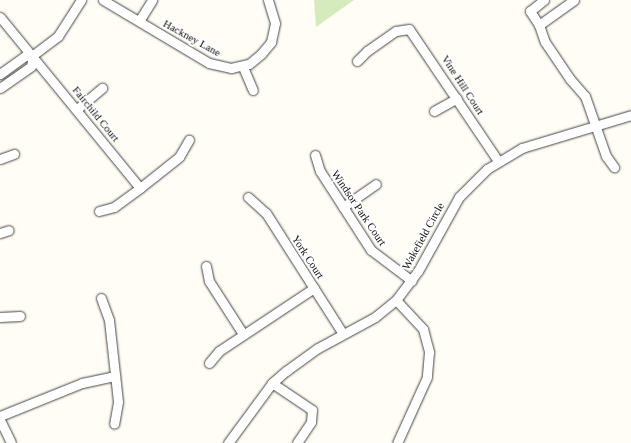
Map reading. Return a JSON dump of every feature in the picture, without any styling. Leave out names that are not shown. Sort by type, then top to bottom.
[{"type":"street","points":[[0,74],[25,56],[33,55],[58,36],[81,0]]},
{"type":"street","name":"Hackney Lane","points":[[104,0],[209,63],[223,68],[243,67]]},
{"type":"street","points":[[139,21],[152,0]]},
{"type":"street","points":[[253,90],[243,67],[261,54],[273,36],[274,17],[268,0]]},
{"type":"street","points":[[544,0],[530,11],[539,25],[545,42],[566,74],[586,96],[606,156],[614,167]]},
{"type":"street","points":[[539,25],[574,0]]},
{"type":"street","name":"Fairchild Court","points":[[0,17],[33,55],[140,188]]},
{"type":"street","name":"Vine Hill Court","points":[[357,62],[367,51],[403,28],[409,29],[415,34],[498,161]]},
{"type":"street","points":[[0,88],[31,66],[33,55]]},
{"type":"street","points":[[77,109],[102,88]]},
{"type":"street","points":[[434,111],[457,98]]},
{"type":"street","name":"Wakefield Circle","points":[[228,443],[272,383],[300,360],[375,317],[396,300],[412,281],[460,197],[478,176],[498,161],[522,148],[631,116]]},
{"type":"street","points":[[99,211],[114,207],[140,188],[179,157],[189,140]]},
{"type":"street","points":[[0,159],[14,154]]},
{"type":"street","name":"Windsor Park Court","points":[[315,155],[320,171],[376,256],[412,281]]},
{"type":"street","points":[[343,207],[376,184]]},
{"type":"street","name":"York Court","points":[[248,197],[266,214],[344,334]]},
{"type":"street","points":[[206,266],[211,285],[243,334]]},
{"type":"street","points":[[210,363],[219,352],[243,334],[314,288]]},
{"type":"street","points":[[101,298],[107,311],[115,376],[118,409],[114,424]]},
{"type":"street","points":[[396,300],[423,329],[429,352],[427,377],[397,443]]},
{"type":"street","points":[[0,317],[20,316]]},
{"type":"street","points":[[0,416],[82,383],[115,376]]},
{"type":"street","points":[[272,383],[312,412],[311,422],[297,443]]},
{"type":"street","points":[[0,420],[10,443]]},
{"type":"green space","points":[[314,0],[354,0],[316,27]]}]
